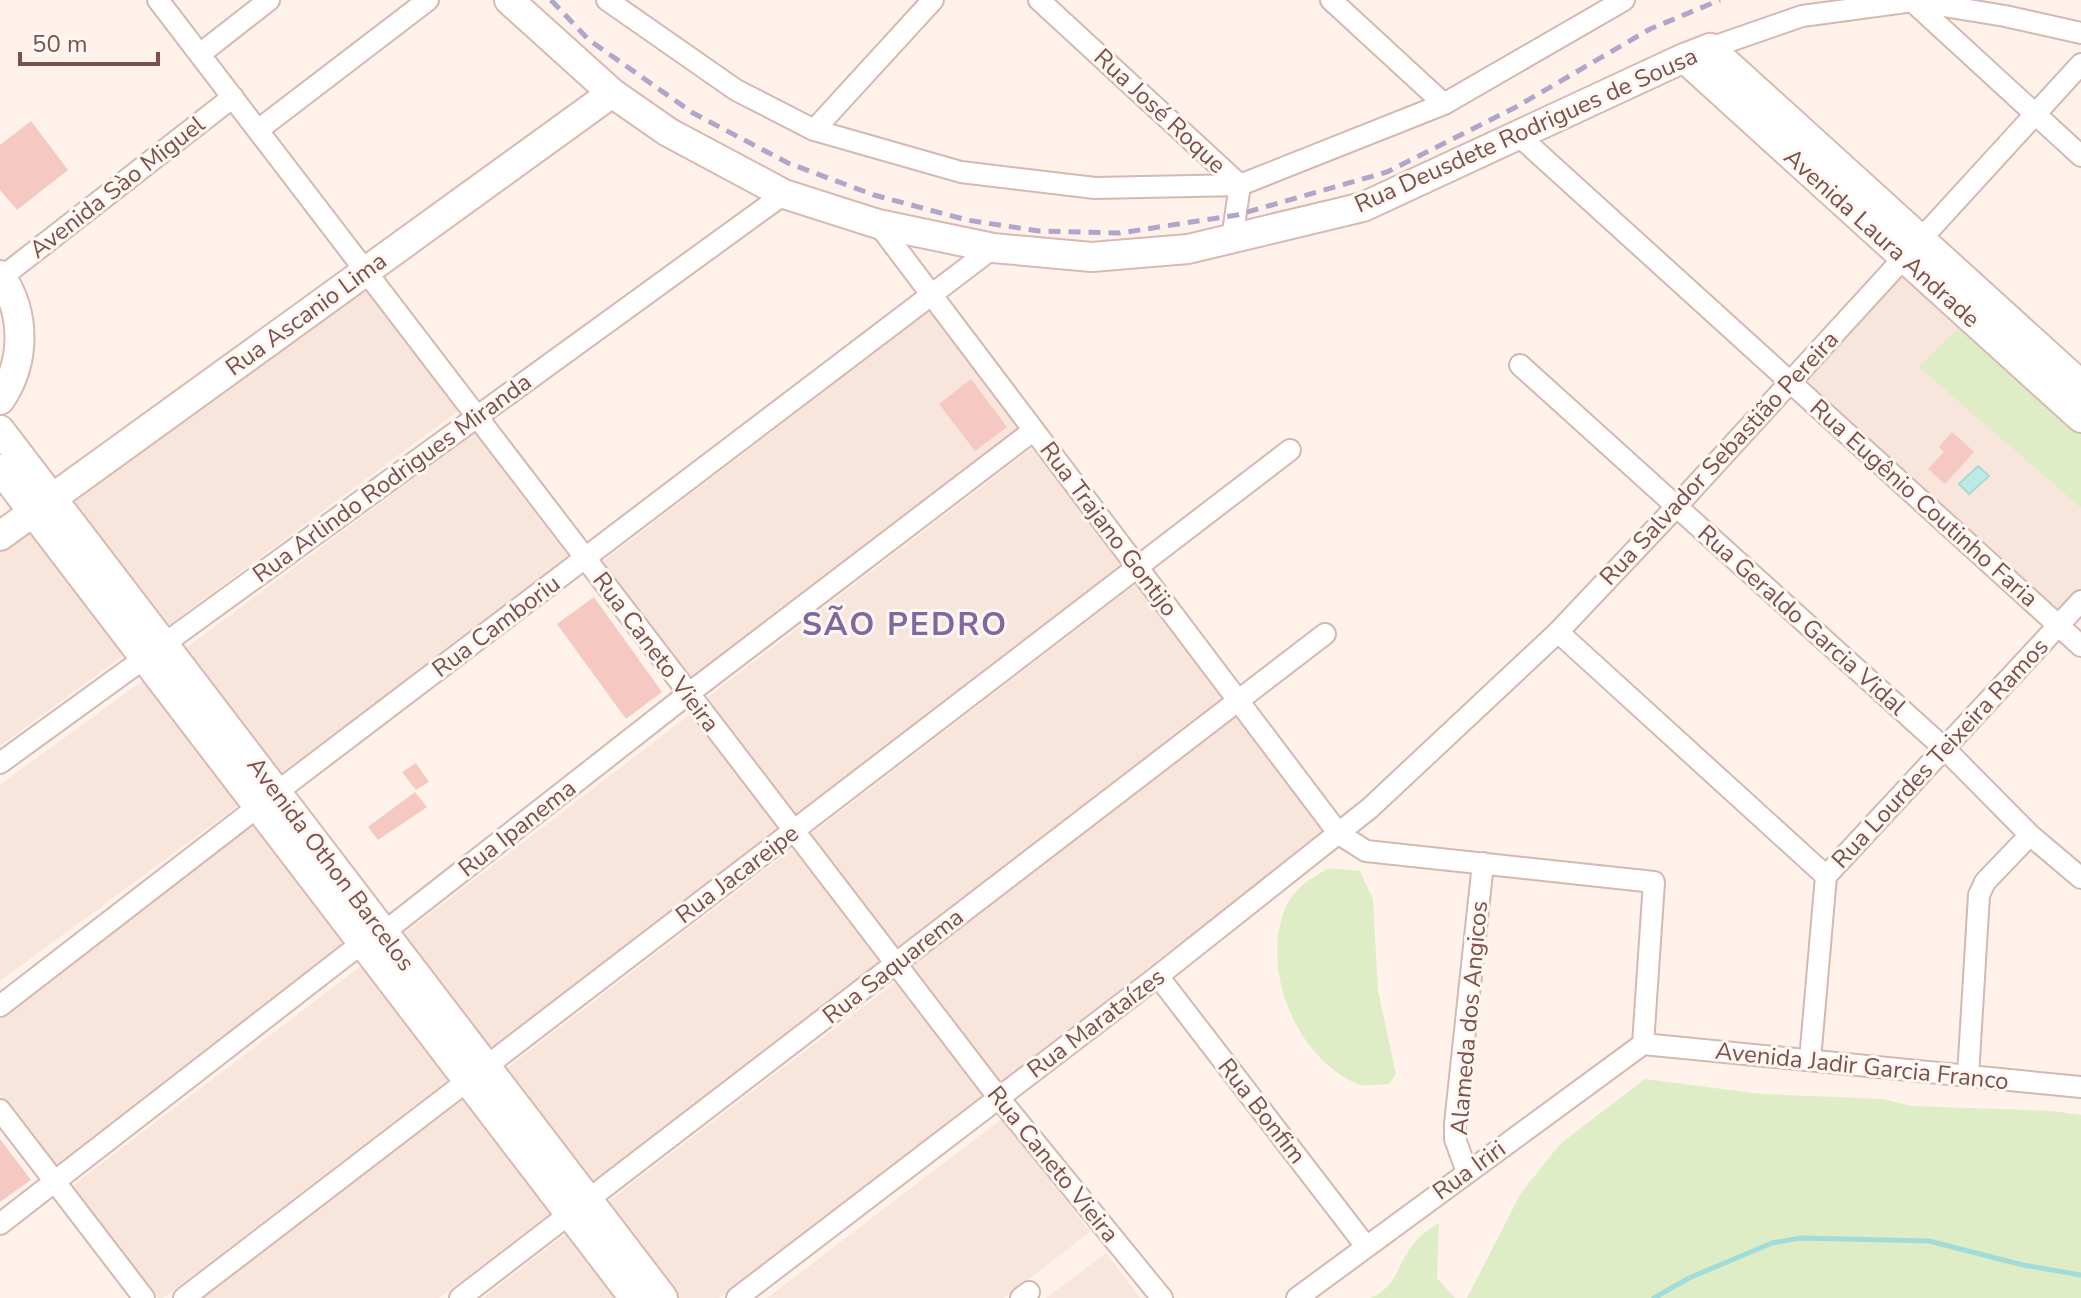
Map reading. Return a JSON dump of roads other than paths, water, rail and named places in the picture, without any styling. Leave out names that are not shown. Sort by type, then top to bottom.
[{"type":"street","name":"Rua Caneto Vieira","points":[[158,0],[998,1097],[1162,1298]]},
{"type":"street","points":[[200,54],[269,0]]},
{"type":"street","points":[[258,130],[428,0]]},
{"type":"street","name":"Rua Deusdete Rodrigues de Sousa","points":[[509,0],[612,93],[668,132],[784,194],[878,224],[993,248],[1092,257],[1188,249],[1363,207],[1697,53],[1802,16],[1913,1],[2005,16],[2081,33]]},
{"type":"street","points":[[607,0],[736,90],[814,130],[961,172],[1095,188],[1240,185],[1444,104],[1624,0]]},
{"type":"street","points":[[814,130],[933,0]]},
{"type":"street","name":"Rua José Roque","points":[[1039,0],[1240,185],[1232,239]]},
{"type":"street","points":[[1331,0],[1444,104]]},
{"type":"street","points":[[1913,1],[2081,156]]},
{"type":"street","name":"Avenida Laura Andrade","points":[[1697,53],[1912,249],[2081,418]]},
{"type":"street","name":"Rua Salvador Sebastião Pereira","points":[[1339,834],[1558,632],[2081,64]]},
{"type":"street","name":"Rua Ascanio Lima","points":[[0,536],[612,93]]},
{"type":"street","name":"Avenida Sào Miguel","points":[[0,400],[11,385],[20,349],[17,311],[1,276],[233,97]]},
{"type":"street","name":"Rua Eugênio Coutinho Faria","points":[[1518,135],[2081,646]]},
{"type":"street","name":"Rua Arlindo Rodrigues Miranda","points":[[0,763],[784,194]]},
{"type":"street","name":"Rua Trajano Gontijo","points":[[878,224],[1339,834]]},
{"type":"street","name":"Rua Camboriu","points":[[0,1006],[993,248]]},
{"type":"street","name":"Avenida Laura Andrade","points":[[1912,249],[2081,385]]},
{"type":"street","name":"Rua Geraldo Garcia Vidal","points":[[1520,365],[1945,749],[2030,835],[2081,878]]},
{"type":"street","name":"Avenida Othon Barcelos","points":[[0,430],[43,505],[373,938],[579,1207],[663,1298]]},
{"type":"street","name":"Rua Ipanema","points":[[0,1224],[1034,430]]},
{"type":"street","name":"Rua Jacareipe","points":[[184,1298],[1290,450]]},
{"type":"street","name":"Avenida Othon Barcelos","points":[[0,469],[43,505]]},
{"type":"street","name":"Rua Lourdes Teixeira Ramos","points":[[1810,1060],[1826,876],[2081,601]]},
{"type":"street","points":[[1558,632],[1826,876]]},
{"type":"street","name":"Rua Saquarema","points":[[460,1298],[1325,634]]},
{"type":"street","points":[[1339,834],[1366,851],[1654,882],[1643,1044]]},
{"type":"street","name":"Rua Marataízes","points":[[737,1298],[1339,834]]},
{"type":"street","points":[[1968,1076],[1979,895],[1985,882],[2030,835]]},
{"type":"street","name":"Alameda dos Angicos","points":[[1467,1172],[1455,1139],[1455,1124],[1483,863]]},
{"type":"street","name":"Rua Bonfim","points":[[1158,976],[1365,1245]]},
{"type":"street","name":"Avenida Jadir Garcia Franco","points":[[1643,1044],[2081,1087]]},
{"type":"street","name":"Rua Iriri","points":[[1297,1298],[1365,1245],[1643,1044]]},
{"type":"street","points":[[0,1110],[144,1298]]},
{"type":"street","name":"Avenida Othon Barcelos","points":[[579,1207],[634,1298]]},
{"type":"water","points":[[1978,466],[1989,476],[1969,494],[1959,484]]},
{"type":"waterway","points":[[1654,1298],[1689,1278],[1772,1243],[1801,1238],[1929,1241],[2023,1265],[2081,1275]]},
{"type":"railway","points":[[551,0],[589,40],[693,113],[788,163],[874,195],[967,220],[1039,231],[1120,233],[1237,215],[1387,172],[1516,107],[1650,29],[1720,0]]},
{"type":"district","name":"SÃO PEDRO","points":[[905,624]]}]
